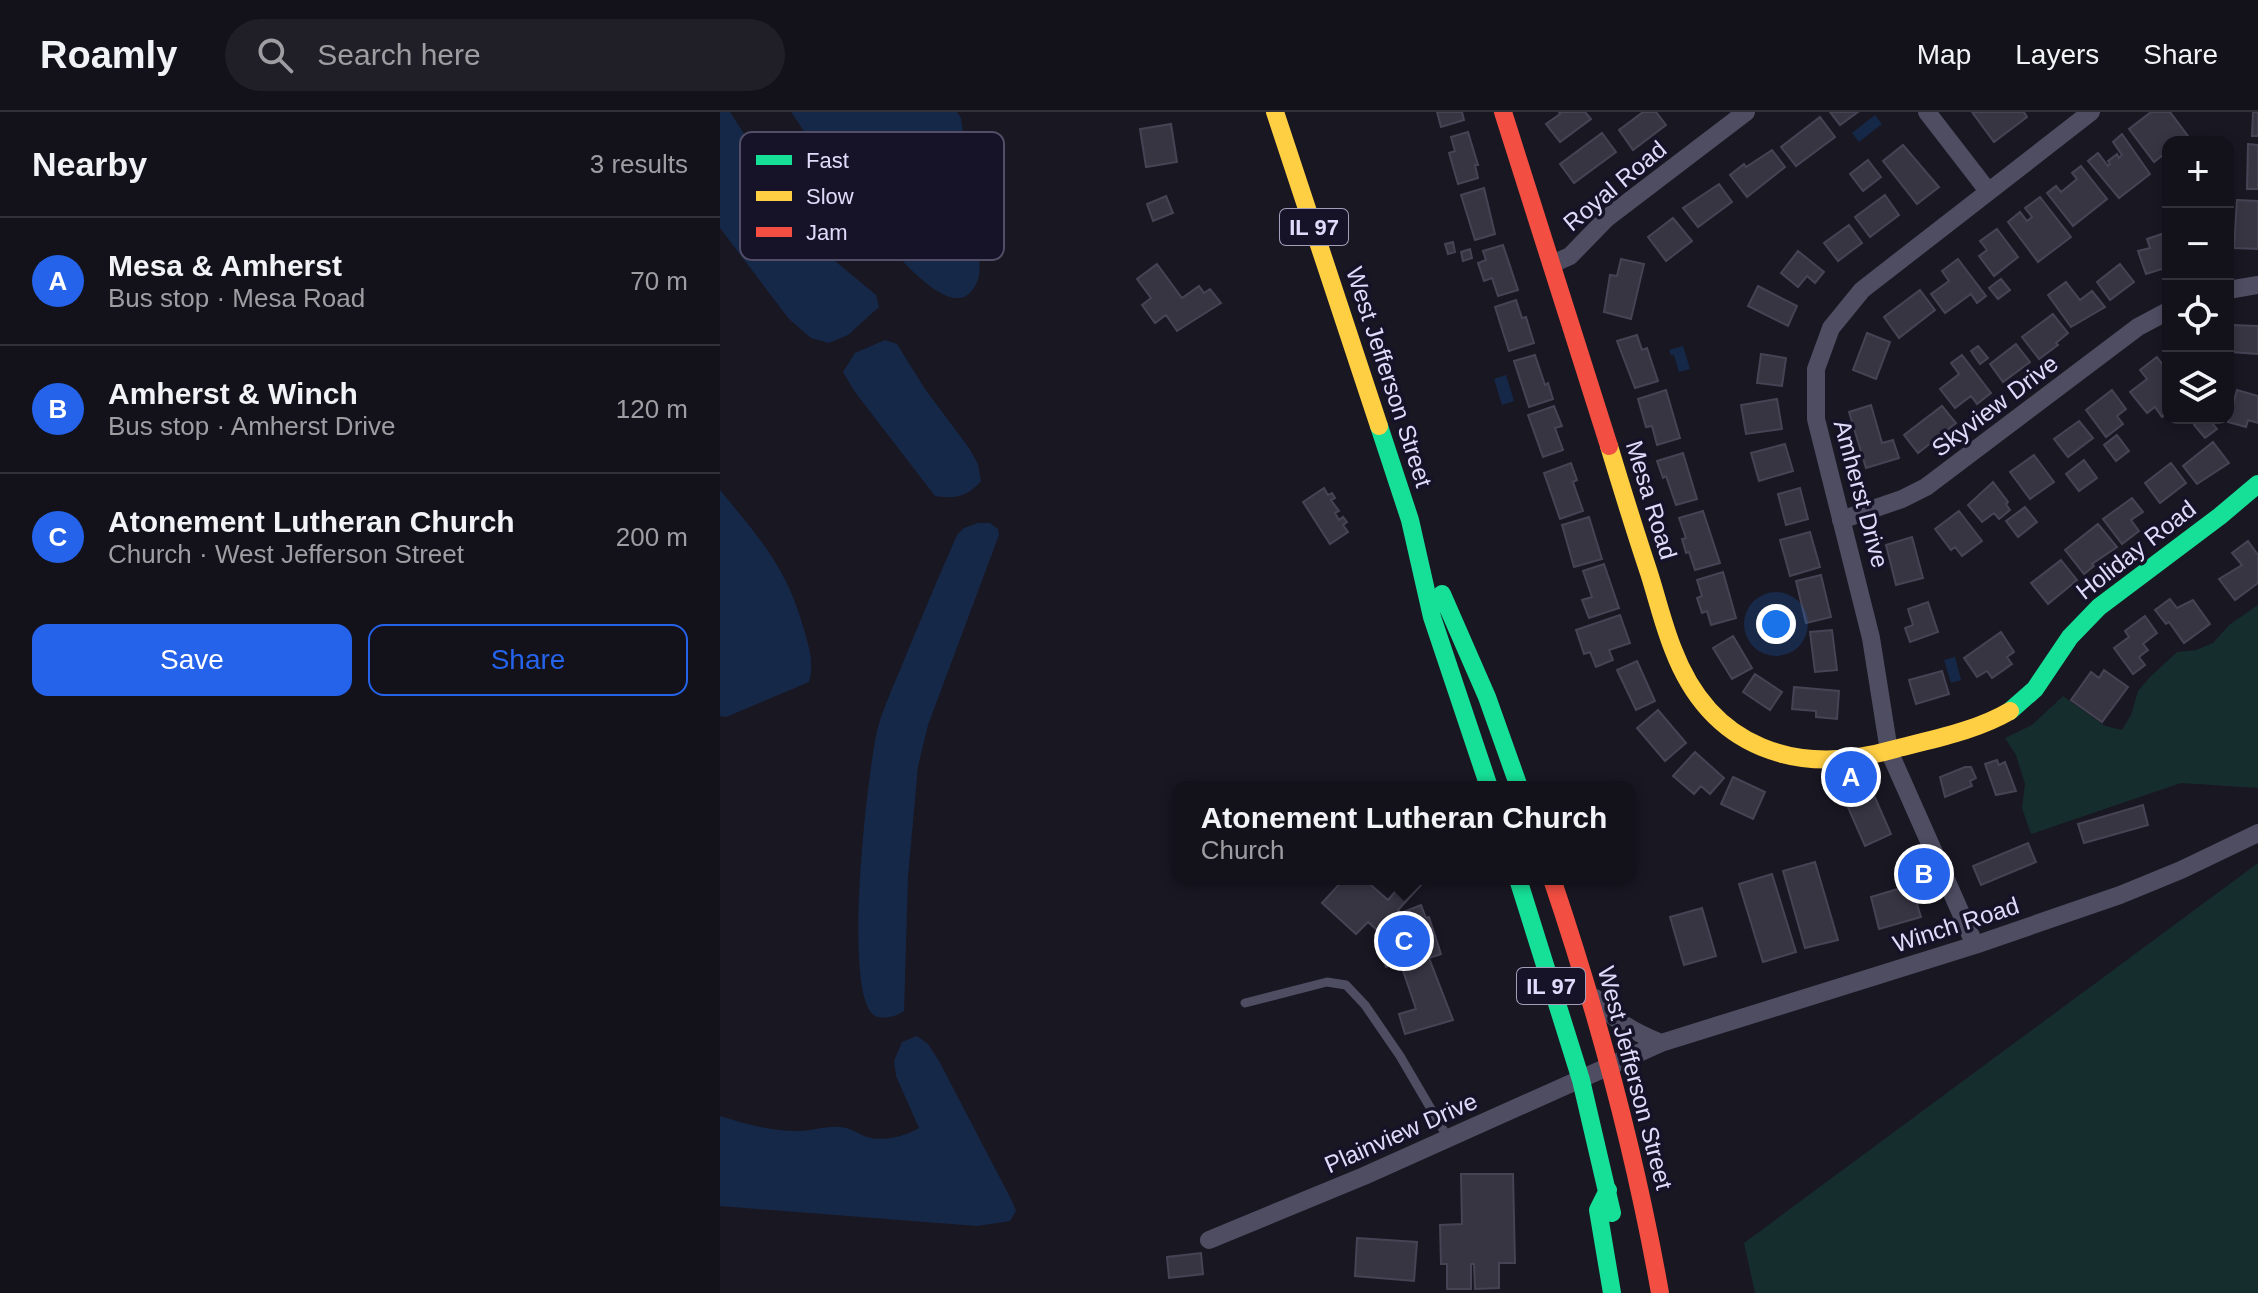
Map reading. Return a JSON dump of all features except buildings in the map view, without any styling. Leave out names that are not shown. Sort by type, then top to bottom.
[{"type":"main road","name":"West Jefferson Street","points":[[1275,112],[1410,520],[1487,697],[1517,781]]},
{"type":"main road","name":"Mesa Road","points":[[1503,112],[1673,650],[1691,686],[1725,724],[1776,753],[1819,761],[1889,751]]},
{"type":"main road","name":"Holiday Road","points":[[1889,751],[1990,721],[2023,701],[2048,672],[2063,647],[2099,606],[2258,484]]},
{"type":"main road","name":"West Jefferson Street","points":[[1410,520],[1432,617],[1487,781]]},
{"type":"main road","name":"IL 97","points":[[1520,885],[1581,1080],[1608,1190],[1626,1293]]},
{"type":"main road","name":"West Jefferson Street","points":[[1554,885],[1611,1065],[1646,1212],[1660,1293]]},
{"type":"main road","points":[[1608,1190],[1598,1210],[1612,1293]]},
{"type":"street","name":"Royal Road","points":[[1552,264],[1570,256],[1607,218],[1746,112]]},
{"type":"street","points":[[1927,112],[1988,191]]},
{"type":"street","name":"Amherst Drive","points":[[1975,945],[1889,751],[1871,638],[1816,419],[1816,369],[1831,328],[1862,290],[2091,112]]},
{"type":"street","points":[[2234,289],[2258,285]]},
{"type":"street","name":"Skyview Drive","points":[[1841,520],[1902,499],[1926,487],[2138,327],[2162,314]]},
{"type":"street","name":"Winch Road","points":[[1611,1065],[1661,1043],[1975,945],[2120,895],[2258,833]]},
{"type":"street","points":[[1584,976],[1609,1015],[1637,1033],[1661,1043]]},
{"type":"street","name":"Plainview Drive","points":[[1209,1240],[1341,1186],[1611,1065]]},
{"type":"lane","points":[[1245,1003],[1327,982],[1346,985],[1365,1005],[1400,1056],[1448,1138]]},
{"type":"green space","points":[[2258,605],[2258,788],[2181,783],[2031,834],[2022,808],[2025,784],[2016,755],[2005,738],[2032,725],[2063,696],[2105,726],[2122,730],[2131,715],[2138,691],[2177,652],[2196,650],[2213,643],[2229,625]]},
{"type":"green space","points":[[2258,863],[2258,1293],[1755,1293],[1744,1243]]},
{"type":"water","points":[[720,112],[730,112],[743,132],[740,132],[740,254],[720,228]]},
{"type":"water","points":[[791,112],[957,112],[963,132],[805,132]]},
{"type":"water","points":[[1875,115],[1882,124],[1859,142],[1852,133]]},
{"type":"water","points":[[744,260],[834,260],[876,295],[879,307],[848,335],[829,343],[811,338],[789,319]]},
{"type":"water","points":[[902,260],[979,260],[976,285],[966,296],[948,296],[924,282]]},
{"type":"water","points":[[885,340],[897,344],[978,464],[981,481],[966,494],[935,496],[843,372],[855,353]]},
{"type":"water","points":[[1683,346],[1690,369],[1679,372],[1674,355],[1669,350]]},
{"type":"water","points":[[1506,375],[1514,401],[1502,405],[1494,379]]},
{"type":"water","points":[[720,490],[772,556],[781,573],[798,611],[811,663],[809,682],[726,717],[720,716]]},
{"type":"water","points":[[990,523],[998,529],[999,535],[928,725],[918,766],[908,877],[904,1011],[890,1017],[879,1017],[875,1016],[865,1000],[858,926],[864,831],[878,727],[957,535],[964,528]]},
{"type":"water","points":[[1955,657],[1961,680],[1951,683],[1944,660]]},
{"type":"water","points":[[917,1036],[928,1044],[939,1061],[1012,1201],[1016,1211],[1010,1221],[977,1226],[720,1206],[720,1116],[780,1130],[842,1127],[880,1139],[901,1136],[919,1128],[896,1076],[894,1061],[902,1042]]},
{"type":"traffic: fast","points":[[1379,426],[1410,520],[1432,617],[1487,781]]},
{"type":"traffic: fast","points":[[2010,711],[2035,689],[2070,637],[2099,607],[2258,484]]},
{"type":"traffic: fast","points":[[1442,594],[1487,697],[1517,781]]},
{"type":"traffic: fast","points":[[1520,885],[1581,1080],[1612,1213]]},
{"type":"traffic: fast","points":[[1608,1190],[1598,1210],[1612,1293]]},
{"type":"traffic: slow","points":[[1275,112],[1379,426]]},
{"type":"traffic: slow","points":[[1609,446],[1673,649],[1689,683],[1710,711],[1734,732],[1762,747],[1792,756],[1824,759],[1859,757],[1954,734],[2010,711]]},
{"type":"traffic: jam","points":[[1503,112],[1609,446]]},
{"type":"traffic: jam","points":[[1554,885],[1614,1084],[1660,1293]]},
{"type":"place","name":"Mesa & Amherst","points":[[1851,777]]},
{"type":"place","name":"Amherst & Winch","points":[[1924,874]]},
{"type":"place","name":"Atonement Lutheran Church","points":[[1404,941]]}]
